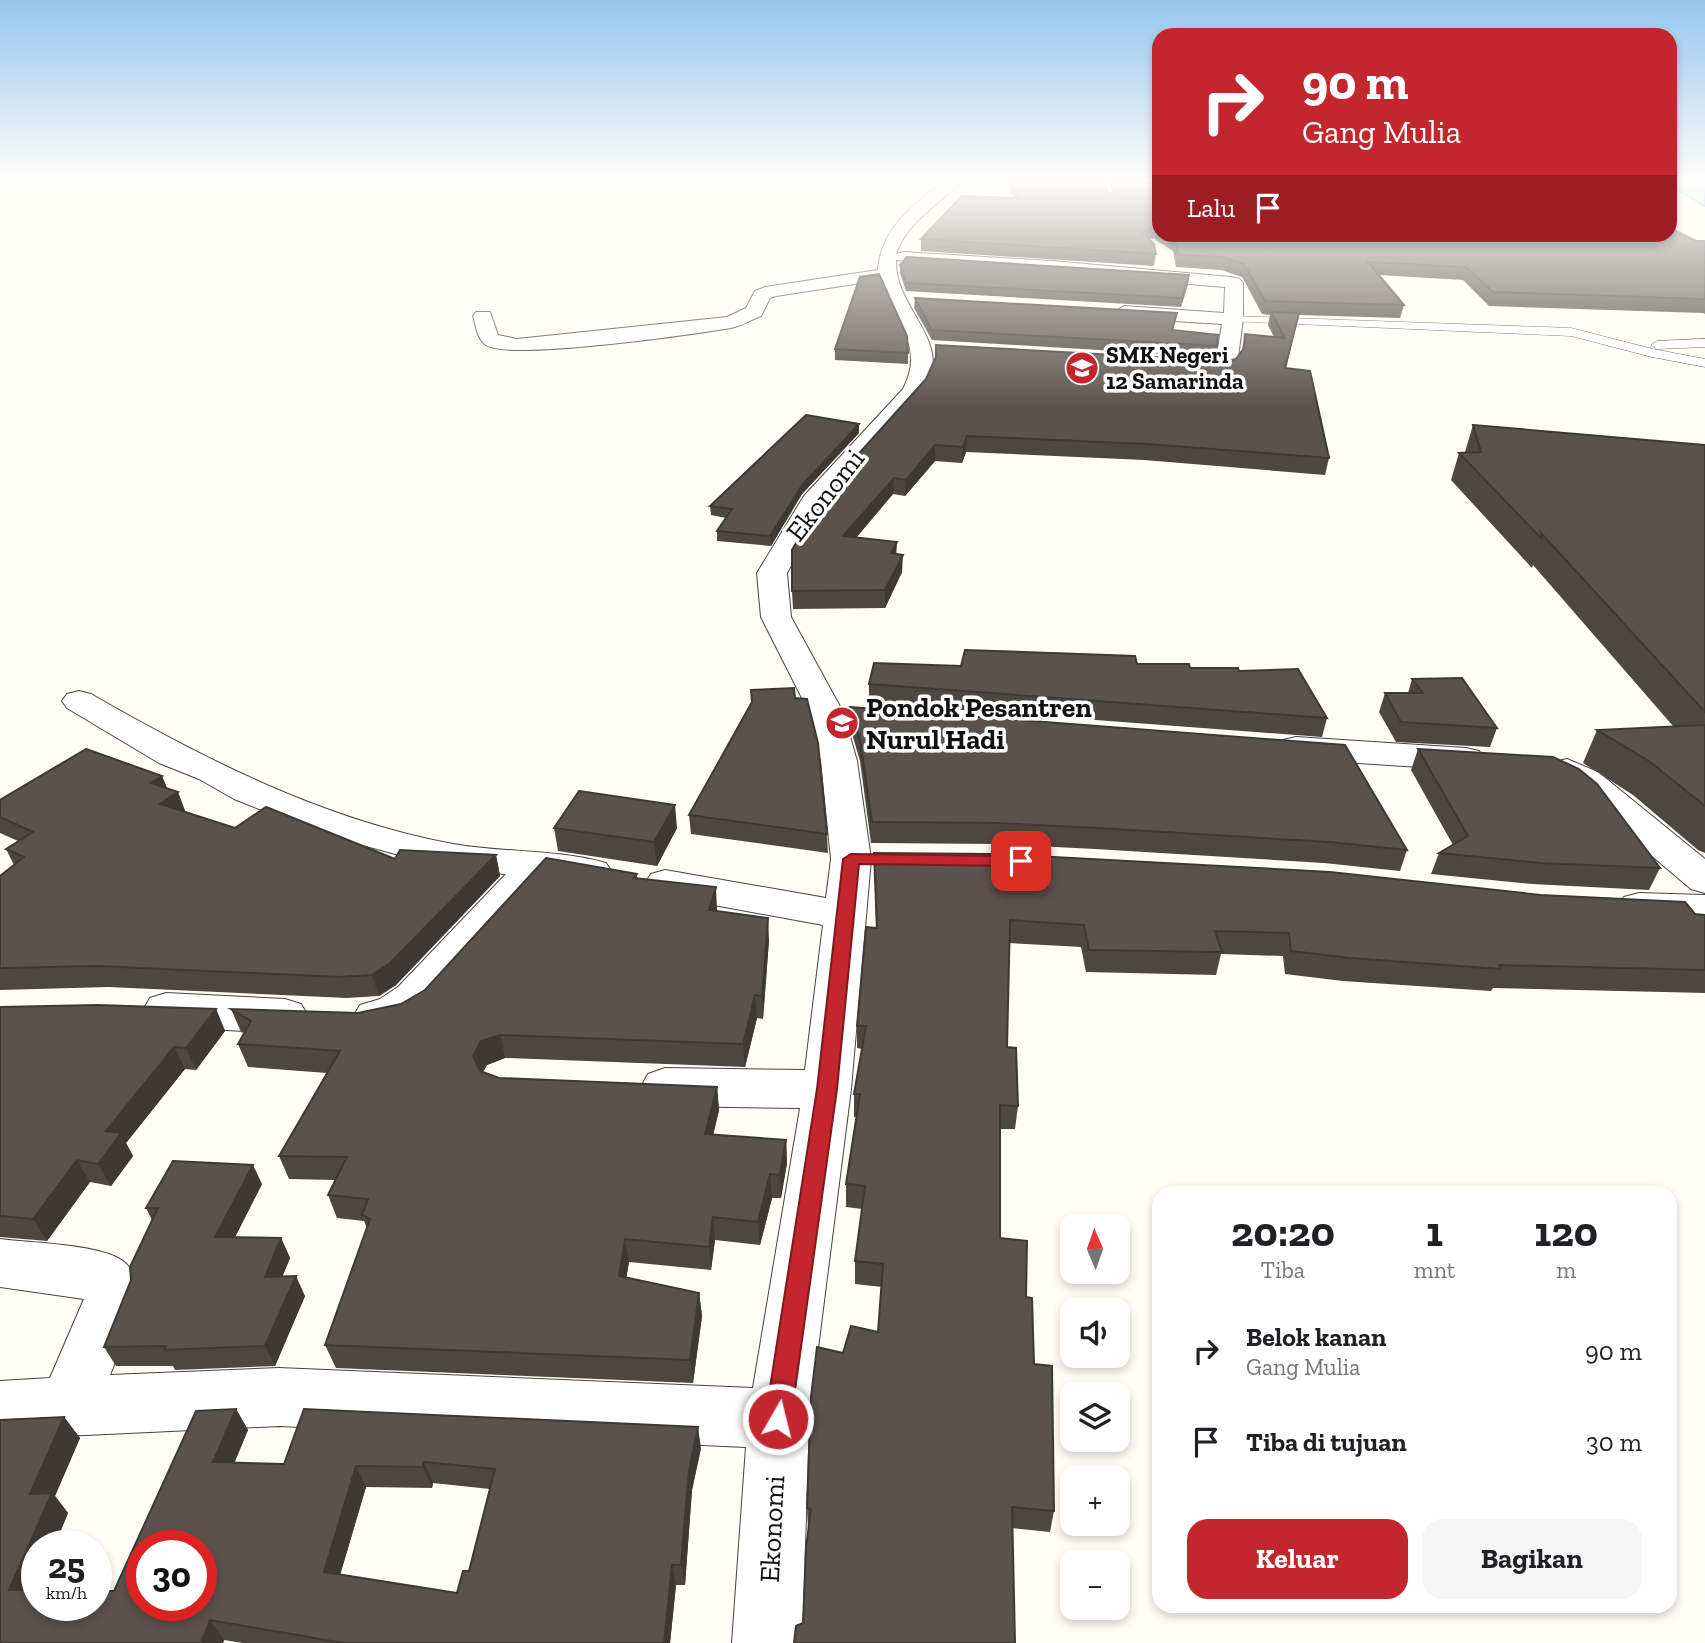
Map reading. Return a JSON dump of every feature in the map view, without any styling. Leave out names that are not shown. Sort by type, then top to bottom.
[{"type":"street","points":[[897,256],[899,283]]},
{"type":"street","points":[[1034,265],[1038,256]]},
{"type":"street","points":[[483,316],[491,340],[500,344],[535,345],[732,322],[754,312],[762,295],[772,291],[899,283],[1034,265],[1164,268],[1234,284],[1233,318],[1226,365],[1208,368],[1167,365]]},
{"type":"street","name":"Ekonomi","points":[[767,1643],[778,1419],[827,1089],[851,859],[839,761],[842,714],[776,617],[772,573],[813,502],[913,392],[923,366],[935,350],[899,283]]},
{"type":"street","points":[[1100,310],[1233,318]]},
{"type":"street","points":[[79,701],[172,755],[212,771],[247,791],[336,826],[454,858],[539,864],[629,877],[844,915]]},
{"type":"street","points":[[1267,745],[1494,761]]},
{"type":"street","points":[[1535,763],[1564,769],[1585,780],[1705,880]]},
{"type":"street","points":[[851,859],[891,859]]},
{"type":"street","points":[[123,1007],[203,1013],[372,1018],[404,1008],[467,944],[539,864]]},
{"type":"street","points":[[1608,906],[1705,908]]},
{"type":"street","points":[[627,1085],[827,1089]]},
{"type":"street","points":[[0,1263],[100,1276],[112,1288],[112,1299],[68,1406]]},
{"type":"street","points":[[0,1410],[279,1397],[778,1419]]},
{"type":"lane","points":[[1233,318],[1352,325],[1546,330],[1592,335],[1626,346],[1705,363]]},
{"type":"lane","points":[[1626,346],[1705,343]]},
{"type":"building","points":[[1193,256],[1705,256],[1705,299],[1493,292],[1466,267],[1368,262],[1404,305],[1265,301],[1244,264],[1223,257]]},
{"type":"building","points":[[907,257],[1189,275],[1182,298],[906,283],[900,265]]},
{"type":"building","points":[[879,274],[907,336],[908,353],[835,349],[860,277]]},
{"type":"building","points":[[915,298],[1177,313],[1172,330],[1218,335],[1217,346],[932,330]]},
{"type":"building","points":[[1271,312],[1299,313],[1285,368],[1310,371],[1329,458],[1147,444],[967,436],[963,447],[935,445],[906,480],[894,478],[843,536],[897,542],[891,553],[903,555],[885,590],[792,591],[792,550],[826,490],[926,379],[936,357],[936,345],[1226,361],[1236,359],[1244,348],[1245,334],[1285,338]]},
{"type":"building","points":[[806,415],[859,424],[802,485],[770,536],[717,531],[732,509],[710,506]]},
{"type":"building","points":[[1473,425],[1705,445],[1705,712],[1541,533],[1542,539],[1459,453],[1481,452]]},
{"type":"building","points":[[965,650],[1135,656],[1137,664],[1189,664],[1190,668],[1238,668],[1239,671],[1298,669],[1327,718],[869,684],[874,663],[961,666]]},
{"type":"building","points":[[1462,678],[1497,728],[1401,722],[1385,693],[1423,693],[1412,679]]},
{"type":"building","points":[[794,688],[795,698],[807,699],[818,743],[827,834],[689,815],[752,702],[751,690]]},
{"type":"building","points":[[850,707],[1345,745],[1407,850],[1330,842],[1098,828],[998,823],[872,822],[860,740]]},
{"type":"building","points":[[1705,725],[1705,806],[1649,761],[1597,730]]},
{"type":"building","points":[[86,749],[162,776],[151,783],[178,792],[160,804],[235,828],[266,807],[395,859],[400,850],[496,855],[390,963],[372,975],[340,977],[98,966],[0,968],[0,876],[24,857],[6,849],[33,832],[0,817],[0,800]]},
{"type":"building","points":[[1418,749],[1553,757],[1579,769],[1597,784],[1660,868],[1541,863],[1439,853],[1468,836]]},
{"type":"building","points":[[579,791],[675,805],[654,842],[554,828]]},
{"type":"building","points":[[874,853],[998,854],[1330,872],[1541,895],[1685,902],[1695,914],[1705,915],[1705,970],[1499,965],[1501,969],[1350,958],[1291,951],[1289,933],[1215,931],[1222,952],[1089,950],[1084,925],[1010,920],[1007,1047],[1016,1048],[1018,1106],[1000,1105],[1000,1238],[1027,1241],[1026,1297],[1032,1298],[1034,1364],[1052,1366],[1054,1511],[1012,1507],[1015,1643],[794,1643],[796,1626],[803,1623],[806,1548],[811,1509],[807,1508],[811,1397],[817,1347],[843,1353],[851,1326],[878,1332],[883,1264],[855,1261],[865,1186],[846,1184],[860,1094],[854,1094],[866,1026],[857,1026],[866,927],[877,928]]},
{"type":"building","points":[[546,858],[637,874],[634,878],[716,887],[709,910],[768,918],[762,996],[755,995],[743,1044],[500,1035],[481,1041],[473,1056],[480,1071],[499,1078],[717,1087],[705,1134],[786,1140],[780,1175],[770,1174],[758,1222],[713,1217],[709,1247],[625,1239],[619,1276],[699,1293],[690,1360],[325,1345],[370,1219],[362,1215],[368,1199],[328,1195],[347,1157],[279,1156],[340,1051],[238,1044],[251,1021],[231,1009],[358,1013],[401,1004],[425,990]]},
{"type":"building","points":[[98,1005],[216,1009],[186,1048],[174,1047],[106,1131],[121,1133],[98,1164],[77,1160],[33,1219],[0,1216],[0,1007]]},
{"type":"building","points":[[173,1161],[253,1165],[215,1237],[281,1238],[265,1277],[296,1276],[265,1346],[164,1350],[166,1346],[104,1347],[131,1280],[130,1267],[158,1208],[146,1208]]},
{"type":"building","points":[[236,1409],[213,1462],[284,1464],[304,1409],[698,1427],[689,1470],[681,1565],[672,1565],[664,1643],[343,1643],[216,1621],[217,1530],[142,1530],[196,1411]],"holes":[[[424,1462],[495,1469],[469,1571],[463,1571],[457,1593],[324,1572],[356,1466],[423,1467]]]},
{"type":"building","points":[[64,1417],[30,1494],[52,1493],[36,1530],[21,1530],[21,1563],[9,1590],[21,1590],[21,1621],[112,1621],[114,1591],[126,1565],[126,1621],[210,1621],[201,1643],[0,1643],[0,1420]]},
{"type":"place","name":"SMK Negeri 12 Samarinda","points":[[1082,368]]},
{"type":"place","name":"Pondok Pesantren Nurul Hadi","points":[[842,723]]},
{"type":"route","points":[[778,1419],[827,1089],[851,859],[1021,861]]}]
